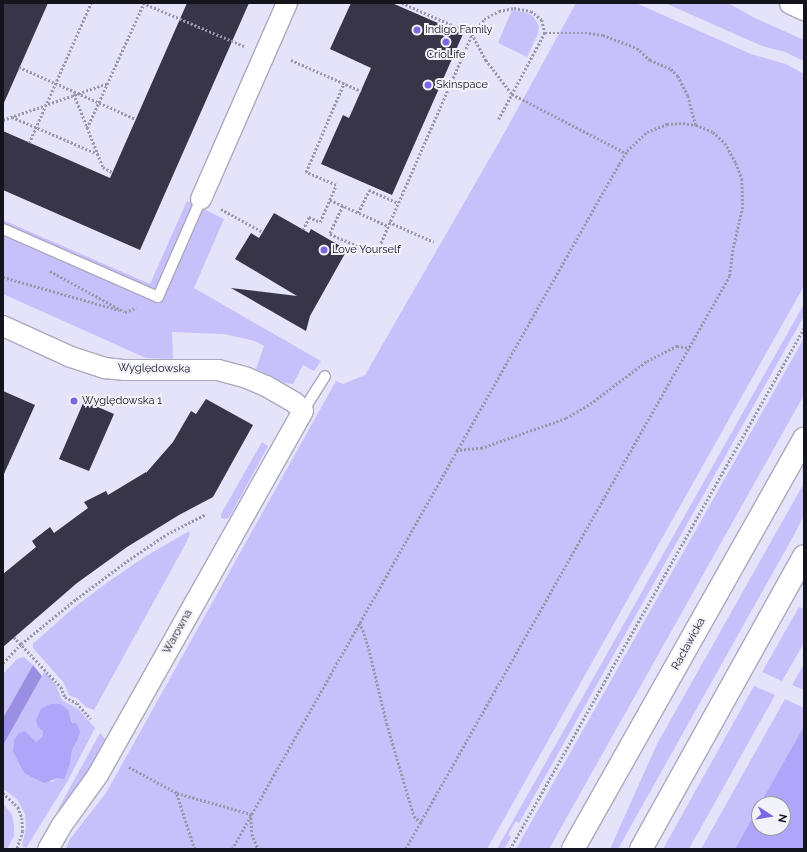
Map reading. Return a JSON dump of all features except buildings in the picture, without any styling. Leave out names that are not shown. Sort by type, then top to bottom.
[{"type":"main road","points":[[791,3],[804,9]]},
{"type":"main road","name":"Racławicka","points":[[573,849],[804,439]]},
{"type":"main road","points":[[641,849],[804,556]]},
{"type":"street","points":[[208,202],[287,3]]},
{"type":"street","name":"Wyględowska","points":[[3,326],[71,357],[105,368],[125,370],[218,370],[247,378],[266,386],[295,403],[303,411]]},
{"type":"street","name":"Warowna","points":[[48,849],[62,825],[98,775],[303,411]]},
{"type":"lane","points":[[3,229],[158,297],[208,202]]},
{"type":"lane","points":[[303,411],[325,376]]},
{"type":"path","points":[[29,142],[91,3]]},
{"type":"path","points":[[88,128],[143,3],[233,41]]},
{"type":"path","points":[[402,3],[472,34],[486,60],[512,94],[626,153]]},
{"type":"path","points":[[342,206],[330,234],[376,254],[472,34],[488,17],[499,11],[514,8],[531,11],[542,20],[545,33],[499,119]]},
{"type":"path","points":[[545,33],[589,33],[603,35],[637,48],[650,60],[671,70],[678,76],[684,85],[696,125]]},
{"type":"path","points":[[291,60],[361,91]]},
{"type":"path","points":[[19,68],[136,119]]},
{"type":"path","points":[[3,120],[108,83]]},
{"type":"path","points":[[303,230],[309,217],[320,222],[336,185],[306,172],[344,83]]},
{"type":"path","points":[[73,91],[103,167],[112,172]]},
{"type":"path","points":[[12,117],[98,154]]},
{"type":"path","points":[[232,849],[456,450],[626,153],[647,132],[657,127],[683,123],[696,125],[713,132],[724,143],[738,168],[742,179],[744,193],[743,208],[733,250],[730,276],[406,849]]},
{"type":"path","points":[[358,213],[368,190],[398,203]]},
{"type":"path","points":[[330,200],[388,226]]},
{"type":"path","points":[[208,202],[263,232]]},
{"type":"path","points":[[389,222],[434,242]]},
{"type":"path","points":[[43,268],[125,312]]},
{"type":"path","points":[[3,277],[125,312],[136,308],[138,303]]},
{"type":"path","points":[[510,849],[804,328]]},
{"type":"path","points":[[456,450],[481,448],[566,418],[587,406],[653,357],[677,346],[690,348]]},
{"type":"path","points":[[3,663],[22,644],[76,599],[127,561],[167,534],[206,514]]},
{"type":"path","points":[[359,624],[363,630],[369,649],[387,724],[414,816],[421,823]]},
{"type":"path","points":[[14,637],[61,687],[65,697],[77,703],[91,719]]},
{"type":"path","points":[[129,767],[177,793],[251,814]]},
{"type":"path","points":[[3,793],[18,807],[22,818],[23,830],[19,847]]},
{"type":"path","points":[[177,793],[195,849]]},
{"type":"path","points":[[251,814],[252,834],[258,849]]},
{"type":"shaded area","points":[[576,3],[636,3],[751,54],[786,64],[804,74],[804,286],[487,849],[66,849],[70,839],[106,793],[336,381],[343,384],[365,375],[506,130]]},
{"type":"shaded area","points":[[665,3],[728,3],[755,18],[804,40],[804,61],[785,52],[762,46]]},
{"type":"shaded area","points":[[512,10],[528,13],[533,16],[539,26],[538,34],[527,57],[498,43]]},
{"type":"shaded area","points":[[187,201],[224,219],[194,288],[321,361],[314,371],[303,365],[293,384],[284,383],[256,369],[264,346],[255,341],[224,334],[172,332],[173,359],[146,358],[3,294],[3,220],[150,284]]},
{"type":"shaded area","points":[[804,304],[804,316],[519,823],[516,821],[508,835],[511,837],[504,849],[497,849]]},
{"type":"shaded area","points":[[804,338],[804,395],[549,849],[516,849]]},
{"type":"shaded area","points":[[262,442],[268,446],[229,518],[221,518],[221,514]]},
{"type":"shaded area","points":[[804,483],[804,515],[794,535],[618,849],[610,849],[657,744]]},
{"type":"shaded area","points":[[189,531],[190,534],[185,545],[94,710],[86,707],[78,699],[69,695],[64,683],[33,648],[33,644],[72,609],[108,582],[143,558]]},
{"type":"shaded area","points":[[799,607],[804,609],[804,643],[782,681],[762,672]]},
{"type":"shaded area","points":[[24,657],[33,665],[3,718],[3,674],[17,659]]},
{"type":"shaded area","points":[[804,664],[804,690],[792,685]]},
{"type":"shaded area","points":[[33,665],[42,676],[3,745],[3,718]]},
{"type":"shaded area","points":[[45,671],[56,685],[62,700],[78,709],[95,728],[67,782],[26,848],[22,846],[26,828],[25,814],[17,799],[3,789],[3,744]],"holes":[[[71,717],[77,741],[72,750],[70,764],[58,778],[52,782],[24,773],[13,752],[14,740],[31,738],[36,742],[42,737],[43,731]]]},
{"type":"shaded area","points":[[754,686],[775,695],[689,849],[663,849]]},
{"type":"shaded area","points":[[785,699],[804,708],[804,726],[765,796],[751,796],[751,820],[735,849],[701,849]]},
{"type":"shaded area","points":[[50,704],[60,704],[68,710],[72,723],[77,724],[80,732],[72,750],[70,764],[64,779],[58,778],[44,783],[24,773],[13,752],[14,740],[19,733],[25,731],[36,742],[42,737],[43,731],[38,727],[36,720],[41,709]]},
{"type":"shaded area","points":[[804,726],[804,849],[735,849],[751,820],[751,836],[791,836],[791,796],[765,796]]},
{"type":"shaded area","points":[[100,733],[106,740],[92,765],[55,815]]},
{"type":"shaded area","points":[[3,803],[12,815],[14,825],[14,836],[7,849],[3,849]]},
{"type":"place","name":"Indigo Family","points":[[417,30]]},
{"type":"place","name":"CrioLife","points":[[446,42]]},
{"type":"place","name":"Skinspace","points":[[428,85]]},
{"type":"place","name":"Love Yourself","points":[[324,250]]},
{"type":"place","name":"Wyględowska 1","points":[[74,401]]}]
